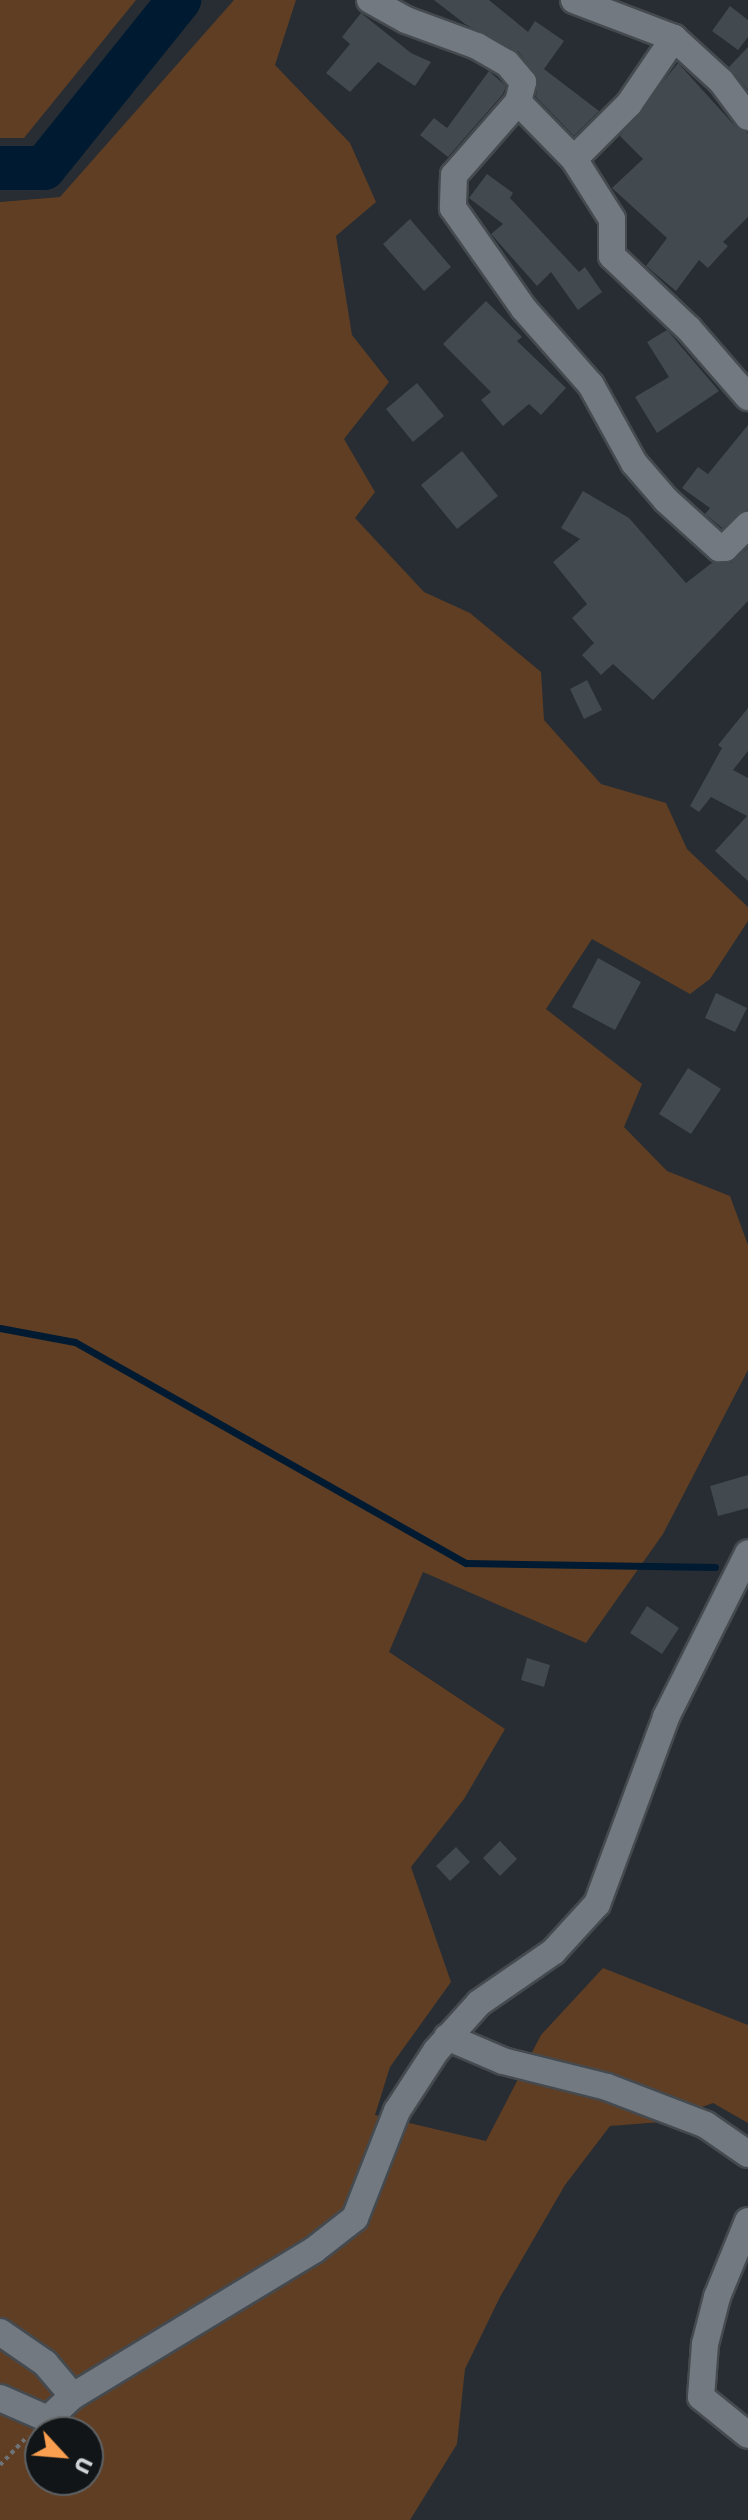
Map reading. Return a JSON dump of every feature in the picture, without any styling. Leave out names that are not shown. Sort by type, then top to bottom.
[{"type":"street","points":[[370,0],[507,63],[523,82],[518,102],[454,175],[453,208],[524,309],[591,385],[634,463],[666,500],[719,548],[748,525]]},
{"type":"street","points":[[574,0],[674,38],[721,81],[748,117]]},
{"type":"street","points":[[574,159],[629,104],[674,38]]},
{"type":"street","points":[[518,102],[574,159],[612,219],[612,256],[689,329],[748,397]]},
{"type":"street","points":[[51,2416],[73,2396],[348,2225],[363,2202],[397,2111],[447,2037],[479,2003],[553,1952],[597,1904],[666,1717],[748,1553]]},
{"type":"street","points":[[447,2037],[503,2061],[607,2087],[678,2114],[706,2125],[748,2154]]},
{"type":"street","points":[[748,2221],[714,2309],[701,2397],[748,2435]]},
{"type":"street","points":[[0,2332],[45,2363],[73,2396]]},
{"type":"street","points":[[0,2398],[41,2416]]},
{"type":"path","points":[[0,2465],[24,2442]]},
{"type":"shaded area","points":[[0,0],[136,0],[24,138],[0,138]]},
{"type":"shaded area","points":[[234,0],[296,0],[275,65],[350,143],[376,202],[336,236],[352,335],[389,382],[344,439],[375,492],[355,518],[424,592],[470,613],[541,672],[544,720],[601,784],[666,803],[687,849],[748,907],[748,921],[710,979],[690,994],[592,939],[546,1009],[642,1084],[624,1127],[667,1171],[730,1196],[748,1245],[748,1370],[663,1534],[586,1643],[423,1572],[389,1652],[505,1729],[464,1799],[411,1867],[451,1982],[390,2067],[375,2115],[486,2141],[541,2035],[603,1968],[748,2025],[748,2123],[713,2103],[661,2122],[610,2126],[565,2185],[500,2297],[465,2369],[457,2444],[410,2520],[0,2520],[0,202],[60,197]]},
{"type":"building","points":[[434,0],[489,0],[528,32],[535,21],[564,41],[544,69],[599,111],[574,136],[536,97],[538,78],[519,52],[465,24]]},
{"type":"building","points":[[730,6],[748,20],[748,37],[738,50],[712,31]]},
{"type":"building","points":[[361,13],[411,53],[431,62],[415,86],[378,62],[350,92],[326,73],[350,44],[342,37]]},
{"type":"building","points":[[748,47],[748,90],[729,67]]},
{"type":"building","points":[[678,63],[736,127],[748,133],[748,217],[723,242],[728,246],[708,268],[699,260],[676,291],[646,266],[667,238],[612,188],[643,159],[620,136]]},
{"type":"building","points":[[489,71],[506,86],[503,94],[448,157],[420,135],[434,118],[447,128]]},
{"type":"building","points":[[487,174],[513,193],[510,198],[579,272],[585,267],[602,292],[578,310],[551,272],[537,286],[491,234],[503,224],[469,198]]},
{"type":"building","points":[[410,219],[451,267],[424,291],[383,244]]},
{"type":"building","points":[[486,301],[522,337],[517,341],[566,388],[541,415],[529,404],[503,426],[481,400],[491,392],[443,344]]},
{"type":"building","points":[[667,330],[719,391],[657,433],[635,397],[669,377],[647,342]]},
{"type":"building","points":[[417,383],[444,416],[413,442],[386,409]]},
{"type":"building","points":[[748,425],[748,509],[722,528],[705,514],[710,508],[682,488],[698,467],[708,474]]},
{"type":"building","points":[[462,451],[498,496],[457,529],[421,485]]},
{"type":"building","points":[[583,491],[629,518],[686,583],[713,562],[731,563],[748,548],[748,601],[653,700],[613,664],[601,675],[582,655],[594,643],[572,618],[587,604],[553,562],[580,539],[561,528]]},
{"type":"building","points":[[587,680],[602,710],[584,719],[570,689]]},
{"type":"building","points":[[748,708],[748,751],[733,770],[748,778],[748,881],[715,851],[747,816],[711,797],[699,812],[690,806],[722,748],[718,745]]},
{"type":"building","points":[[598,958],[641,982],[615,1030],[572,1007]]},
{"type":"building","points":[[716,993],[747,1008],[735,1032],[705,1018]]},
{"type":"building","points":[[688,1068],[721,1089],[691,1134],[659,1114]]},
{"type":"building","points":[[748,1475],[748,1508],[718,1516],[710,1486]]},
{"type":"building","points":[[647,1606],[679,1628],[662,1654],[630,1633]]},
{"type":"building","points":[[527,1658],[550,1665],[544,1687],[521,1680]]},
{"type":"building","points":[[500,1841],[517,1859],[500,1876],[483,1858]]},
{"type":"building","points":[[456,1847],[470,1862],[450,1881],[436,1866]]},
{"type":"waterway","points":[[0,168],[44,168],[179,0]]},
{"type":"waterway","points":[[0,1328],[75,1342],[466,1563],[715,1567]]}]
